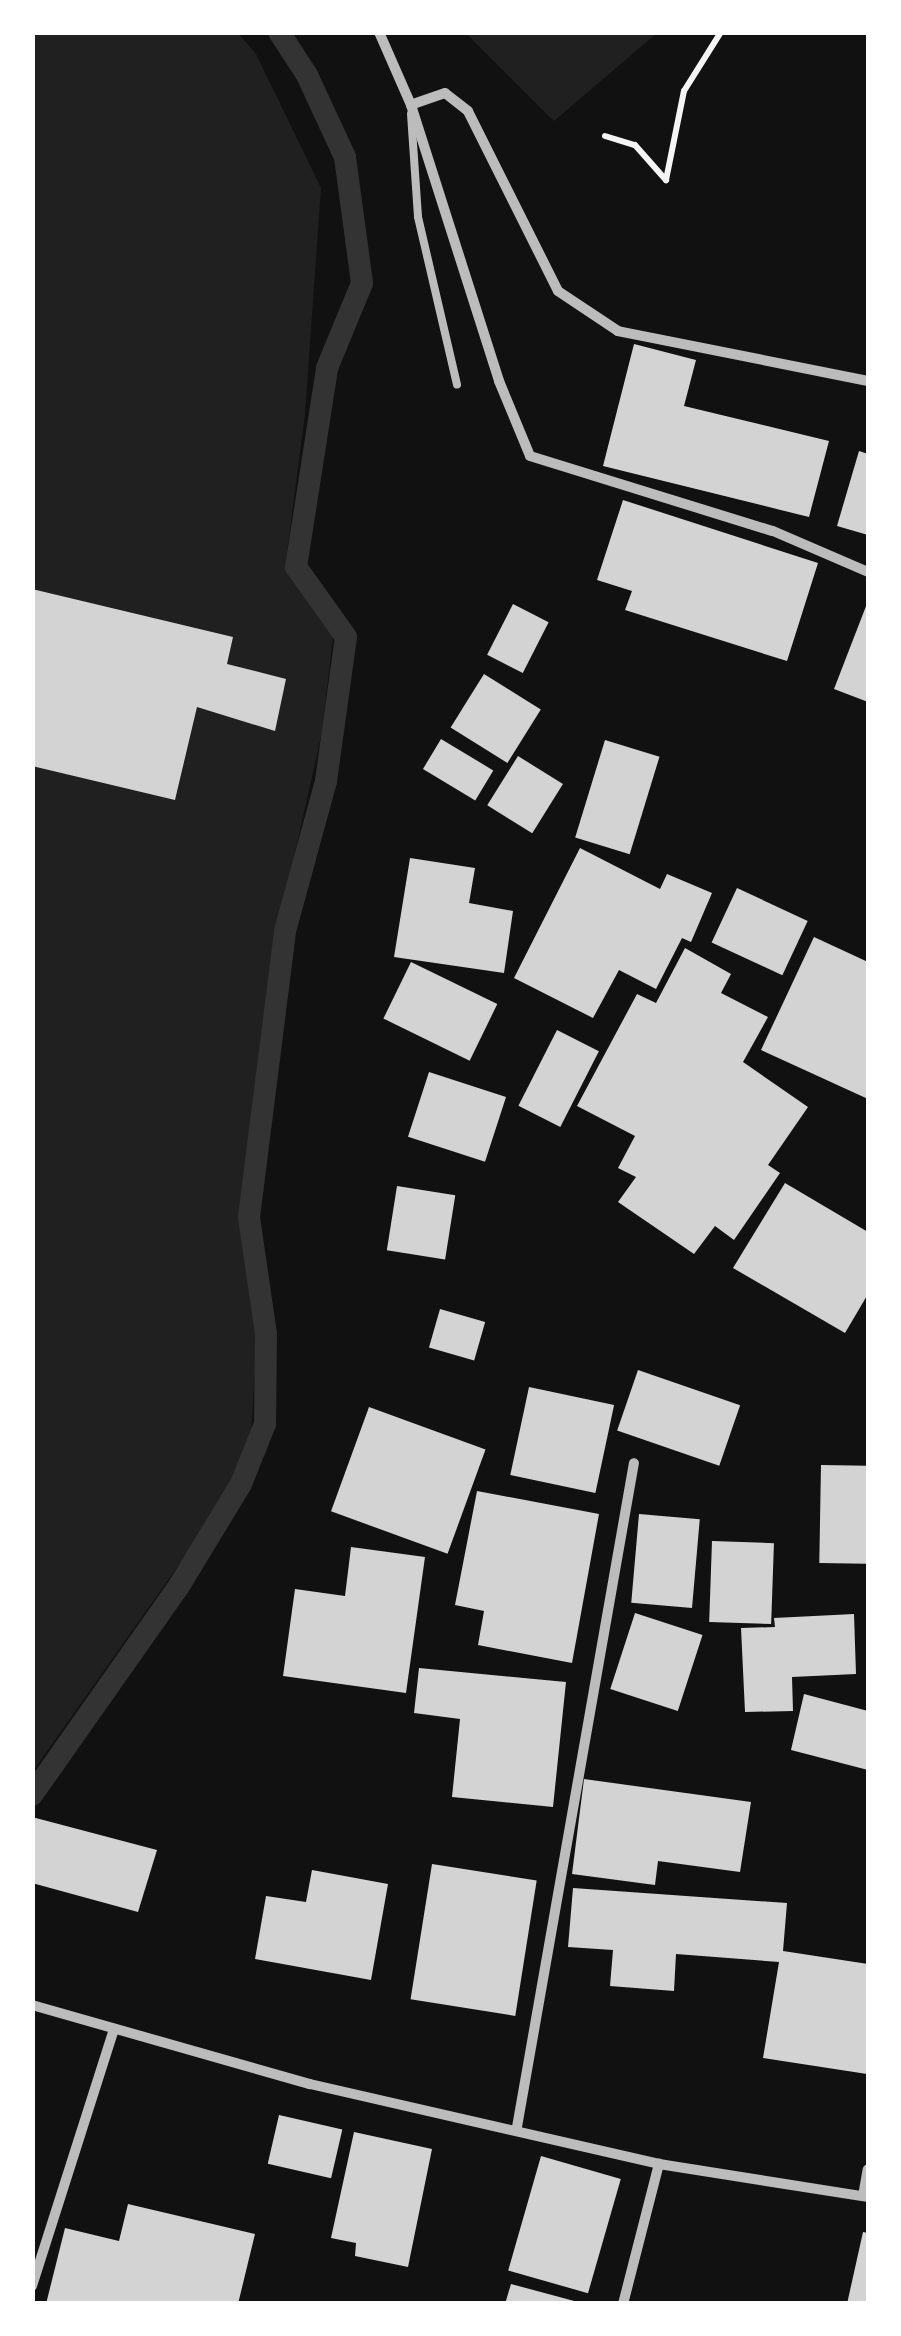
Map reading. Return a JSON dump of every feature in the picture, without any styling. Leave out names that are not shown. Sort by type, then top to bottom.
[{"type":"street","points":[[379,32],[410,105],[499,382],[530,456],[773,530],[868,572]]},
{"type":"street","points":[[410,105],[446,93],[468,110],[558,291],[618,331],[868,381]]},
{"type":"street","points":[[517,2128],[634,1463]]},
{"type":"street","points":[[32,2006],[310,2084],[517,2128],[659,2164],[866,2196],[868,2169]]},
{"type":"street","points":[[32,2286],[114,2028]]},
{"type":"street","points":[[623,2304],[659,2164]]},
{"type":"lane","points":[[410,105],[418,217],[457,385]]},
{"type":"path","points":[[605,136],[635,145],[666,180],[684,91],[720,32]]},
{"type":"shaded area","points":[[33,33],[238,33],[256,54],[321,188],[305,414],[285,568],[335,619],[322,732],[282,911],[247,1212],[258,1322],[250,1451],[212,1518],[33,1771]]},
{"type":"shaded area","points":[[466,33],[657,33],[554,121]]},
{"type":"building","points":[[634,344],[696,360],[684,406],[829,441],[809,517],[603,466]]},
{"type":"building","points":[[859,451],[868,454],[868,535],[837,526]]},
{"type":"building","points":[[623,500],[818,563],[787,661],[625,610],[632,591],[597,580]]},
{"type":"building","points":[[32,589],[233,637],[227,664],[286,679],[275,731],[197,707],[175,800],[32,766]]},
{"type":"building","points":[[868,601],[868,702],[834,689]]},
{"type":"building","points":[[513,604],[549,622],[523,673],[487,655]]},
{"type":"building","points":[[484,674],[541,710],[507,763],[451,727]]},
{"type":"building","points":[[441,739],[493,770],[475,800],[423,769]]},
{"type":"building","points":[[605,740],[660,757],[630,854],[575,838]]},
{"type":"building","points":[[518,756],[563,784],[532,833],[487,805]]},
{"type":"building","points":[[580,848],[660,889],[667,874],[712,893],[691,942],[682,938],[656,989],[619,970],[593,1018],[514,978]]},
{"type":"building","points":[[410,858],[475,868],[469,903],[513,911],[504,973],[394,957]]},
{"type":"building","points":[[737,888],[808,921],[782,975],[712,942]]},
{"type":"building","points":[[814,937],[868,962],[868,1099],[761,1050]]},
{"type":"building","points":[[685,948],[731,974],[721,993],[768,1017],[743,1062],[808,1107],[768,1165],[780,1173],[734,1240],[715,1226],[694,1254],[618,1202],[636,1177],[618,1168],[635,1136],[577,1106],[637,994],[656,1003]]},
{"type":"building","points":[[411,962],[497,1004],[470,1061],[383,1019]]},
{"type":"building","points":[[557,1030],[599,1051],[560,1127],[518,1106]]},
{"type":"building","points":[[429,1072],[506,1097],[485,1162],[408,1137]]},
{"type":"building","points":[[785,1183],[868,1232],[868,1294],[845,1333],[733,1268]]},
{"type":"building","points":[[397,1186],[455,1195],[445,1259],[387,1250]]},
{"type":"building","points":[[440,1309],[485,1322],[474,1360],[429,1347]]},
{"type":"building","points":[[638,1370],[740,1405],[719,1466],[617,1431]]},
{"type":"building","points":[[529,1387],[614,1405],[595,1493],[510,1475]]},
{"type":"building","points":[[369,1407],[486,1449],[448,1554],[331,1511]]},
{"type":"building","points":[[821,1465],[868,1466],[866,1564],[819,1563]]},
{"type":"building","points":[[477,1491],[599,1514],[572,1663],[478,1645],[484,1611],[455,1605]]},
{"type":"building","points":[[639,1514],[700,1519],[692,1608],[631,1603]]},
{"type":"building","points":[[712,1541],[774,1543],[771,1624],[709,1622]]},
{"type":"building","points":[[351,1547],[425,1557],[406,1693],[283,1676],[295,1589],[345,1596]]},
{"type":"building","points":[[635,1613],[703,1635],[678,1711],[610,1689]]},
{"type":"building","points":[[854,1614],[856,1674],[792,1677],[793,1711],[745,1712],[741,1628],[775,1627],[774,1618]]},
{"type":"building","points":[[419,1668],[566,1682],[553,1807],[452,1797],[460,1719],[414,1713]]},
{"type":"building","points":[[804,1694],[868,1711],[868,1770],[791,1750]]},
{"type":"building","points":[[584,1779],[751,1802],[740,1872],[658,1861],[655,1885],[572,1874]]},
{"type":"building","points":[[32,1817],[157,1850],[138,1912],[32,1883]]},
{"type":"building","points":[[432,1864],[537,1881],[515,2016],[411,1999]]},
{"type":"building","points":[[312,1870],[388,1884],[371,1980],[255,1959],[266,1896],[306,1902]]},
{"type":"building","points":[[573,1888],[787,1903],[783,1951],[868,1964],[867,2074],[763,2058],[779,1962],[676,1954],[674,1991],[610,1986],[613,1950],[568,1947]]},
{"type":"building","points":[[279,2115],[342,2130],[331,2178],[268,2164]]},
{"type":"building","points":[[354,2132],[432,2149],[408,2267],[355,2256],[356,2243],[331,2238]]},
{"type":"building","points":[[541,2156],[621,2179],[588,2293],[508,2270]]},
{"type":"building","points":[[128,2204],[255,2234],[238,2304],[46,2304],[65,2228],[119,2241]]},
{"type":"building","points":[[863,2232],[868,2233],[868,2304],[847,2304]]},
{"type":"building","points":[[511,2284],[578,2302],[578,2304],[505,2304]]},
{"type":"waterway","points":[[32,1795],[179,1586],[241,1484],[265,1424],[266,1334],[249,1217],[285,931],[326,781],[346,637],[296,567],[327,368],[362,283],[345,157],[307,75],[279,32]]}]
